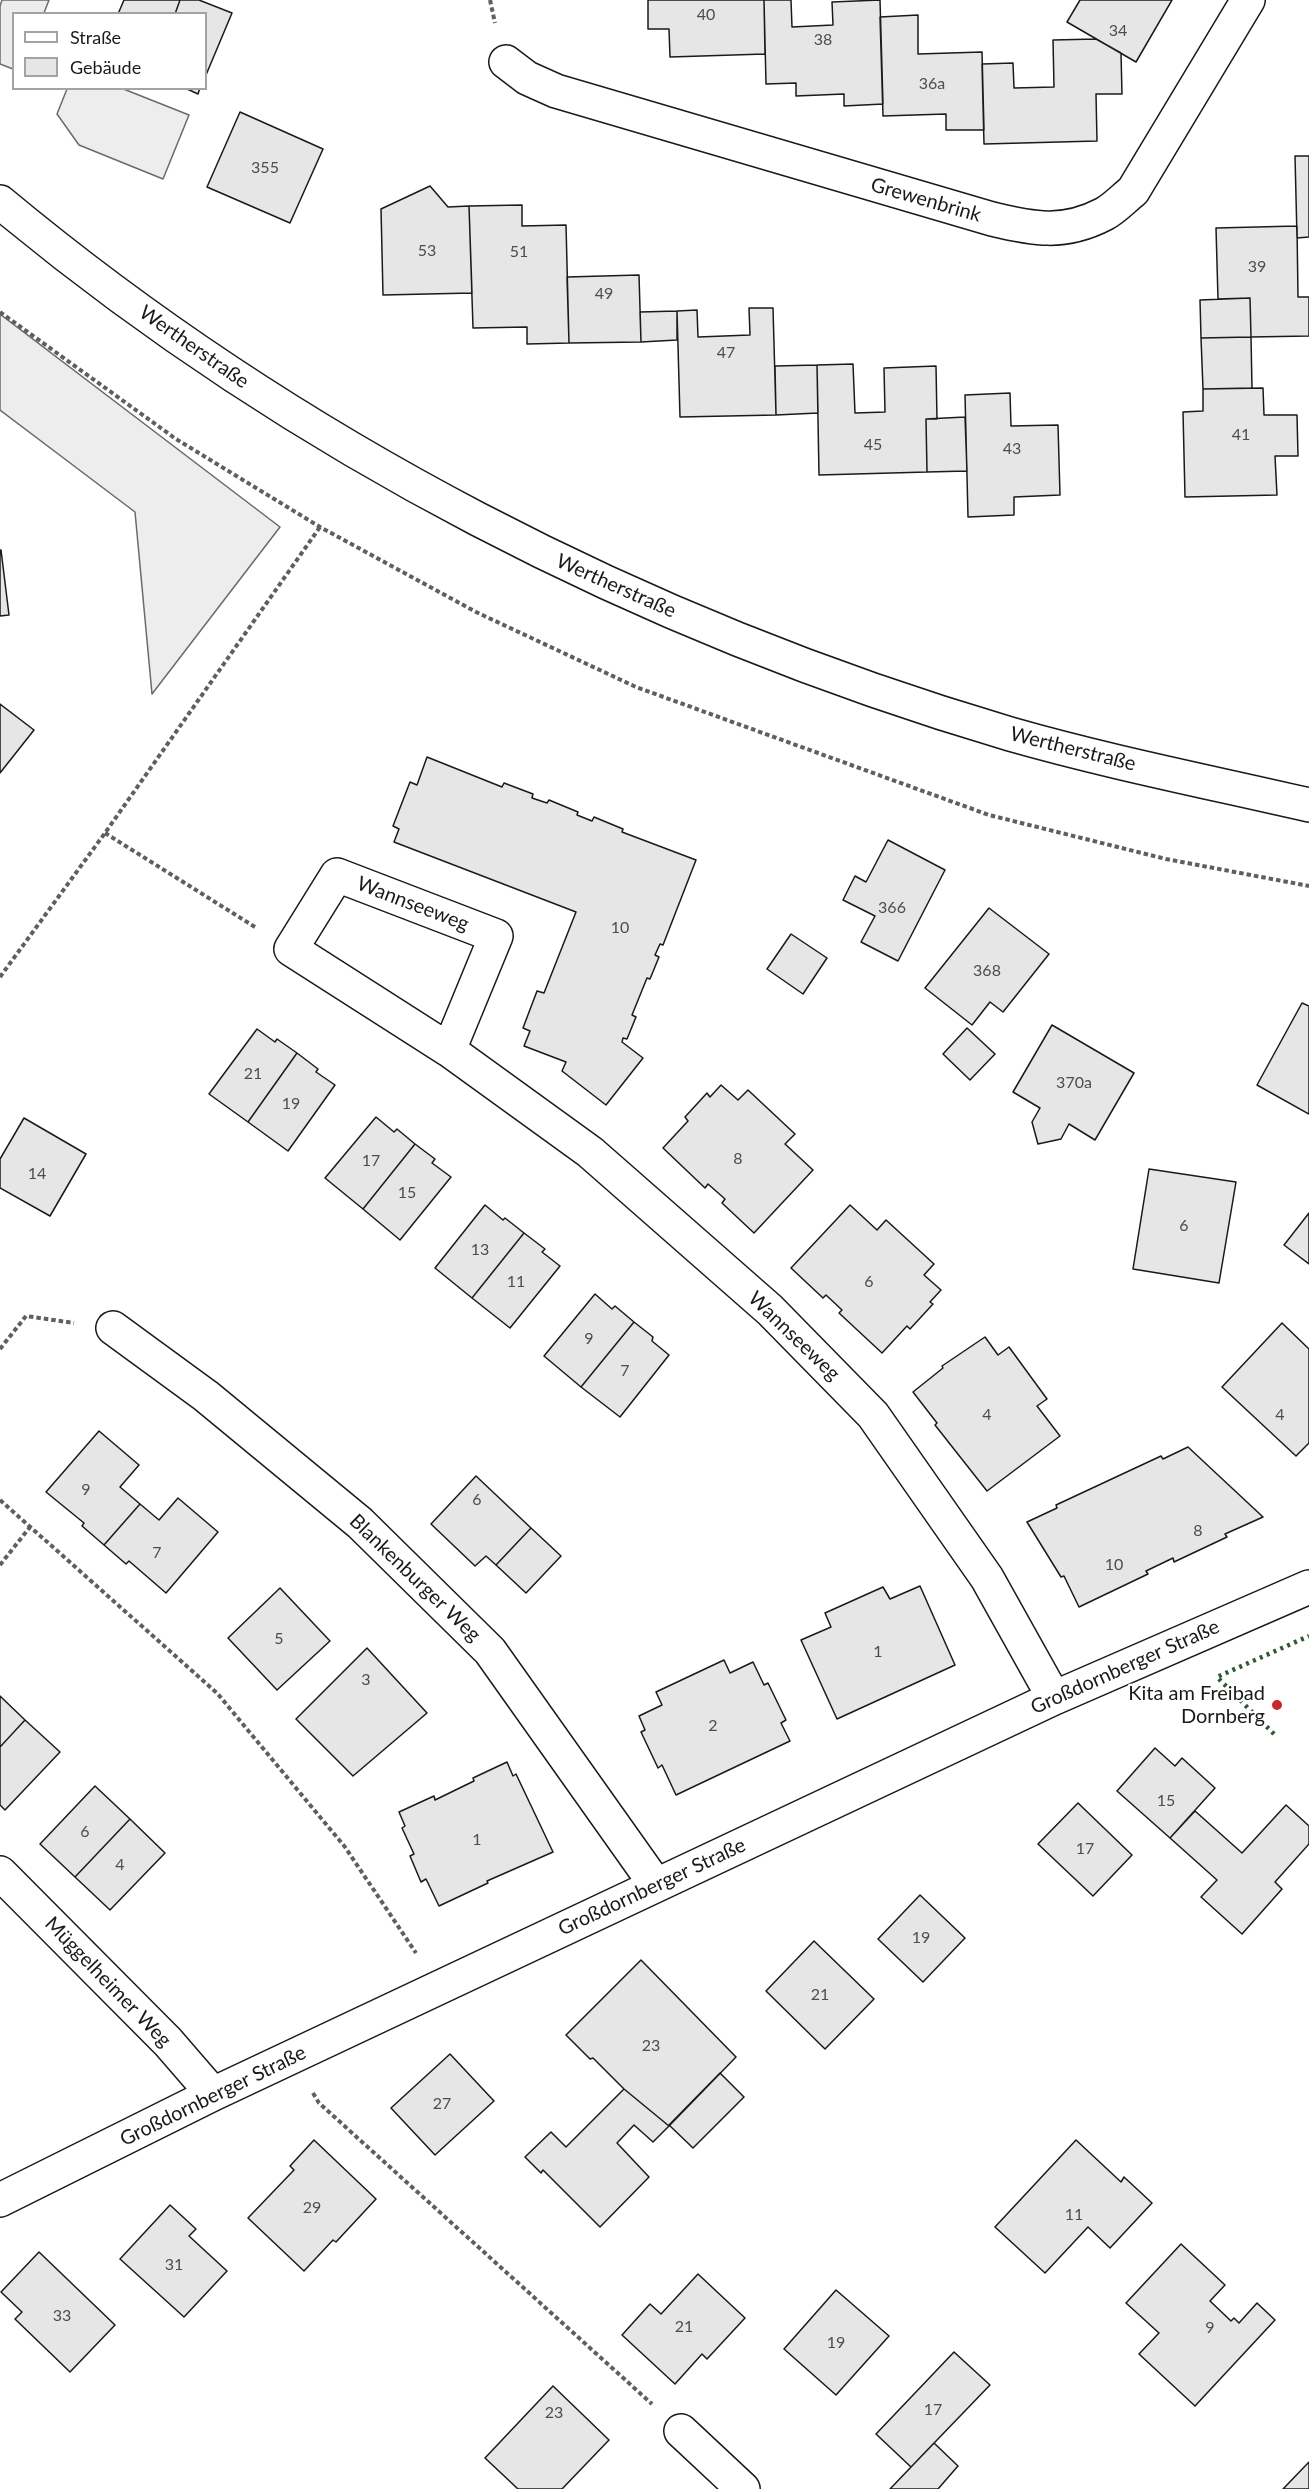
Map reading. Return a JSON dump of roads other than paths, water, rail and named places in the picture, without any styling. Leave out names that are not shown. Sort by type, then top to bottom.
[{"type":"street","name":"Grewenbrink","points":[[506,63],[527,78],[556,91],[992,219],[1030,229],[1063,229],[1105,214],[1133,191],[1248,0]]},
{"type":"street","name":"Wertherstraße","points":[[0,202],[50,242],[250,387],[334,438],[520,542],[693,621],[813,669],[916,704],[1012,734],[1309,804]]},
{"type":"street","name":"Wannseeweg","points":[[450,1050],[496,936],[337,875],[291,950],[450,1050],[590,1152],[770,1310],[873,1415],[987,1578],[1054,1698]]},
{"type":"street","name":"Blankenburger Weg","points":[[113,1328],[206,1396],[360,1523],[490,1651],[656,1885]]},
{"type":"street","name":"Großdornberger Straße","points":[[0,2200],[213,2094],[1054,1698],[1309,1587]]},
{"type":"street","name":"Müggelheimer Weg","points":[[0,1873],[168,2042],[213,2094]]},
{"type":"street","points":[[681,2431],[742,2489]]},
{"type":"place","name":"Kita am Freibad Dornberg","points":[[1277,1705]]}]
